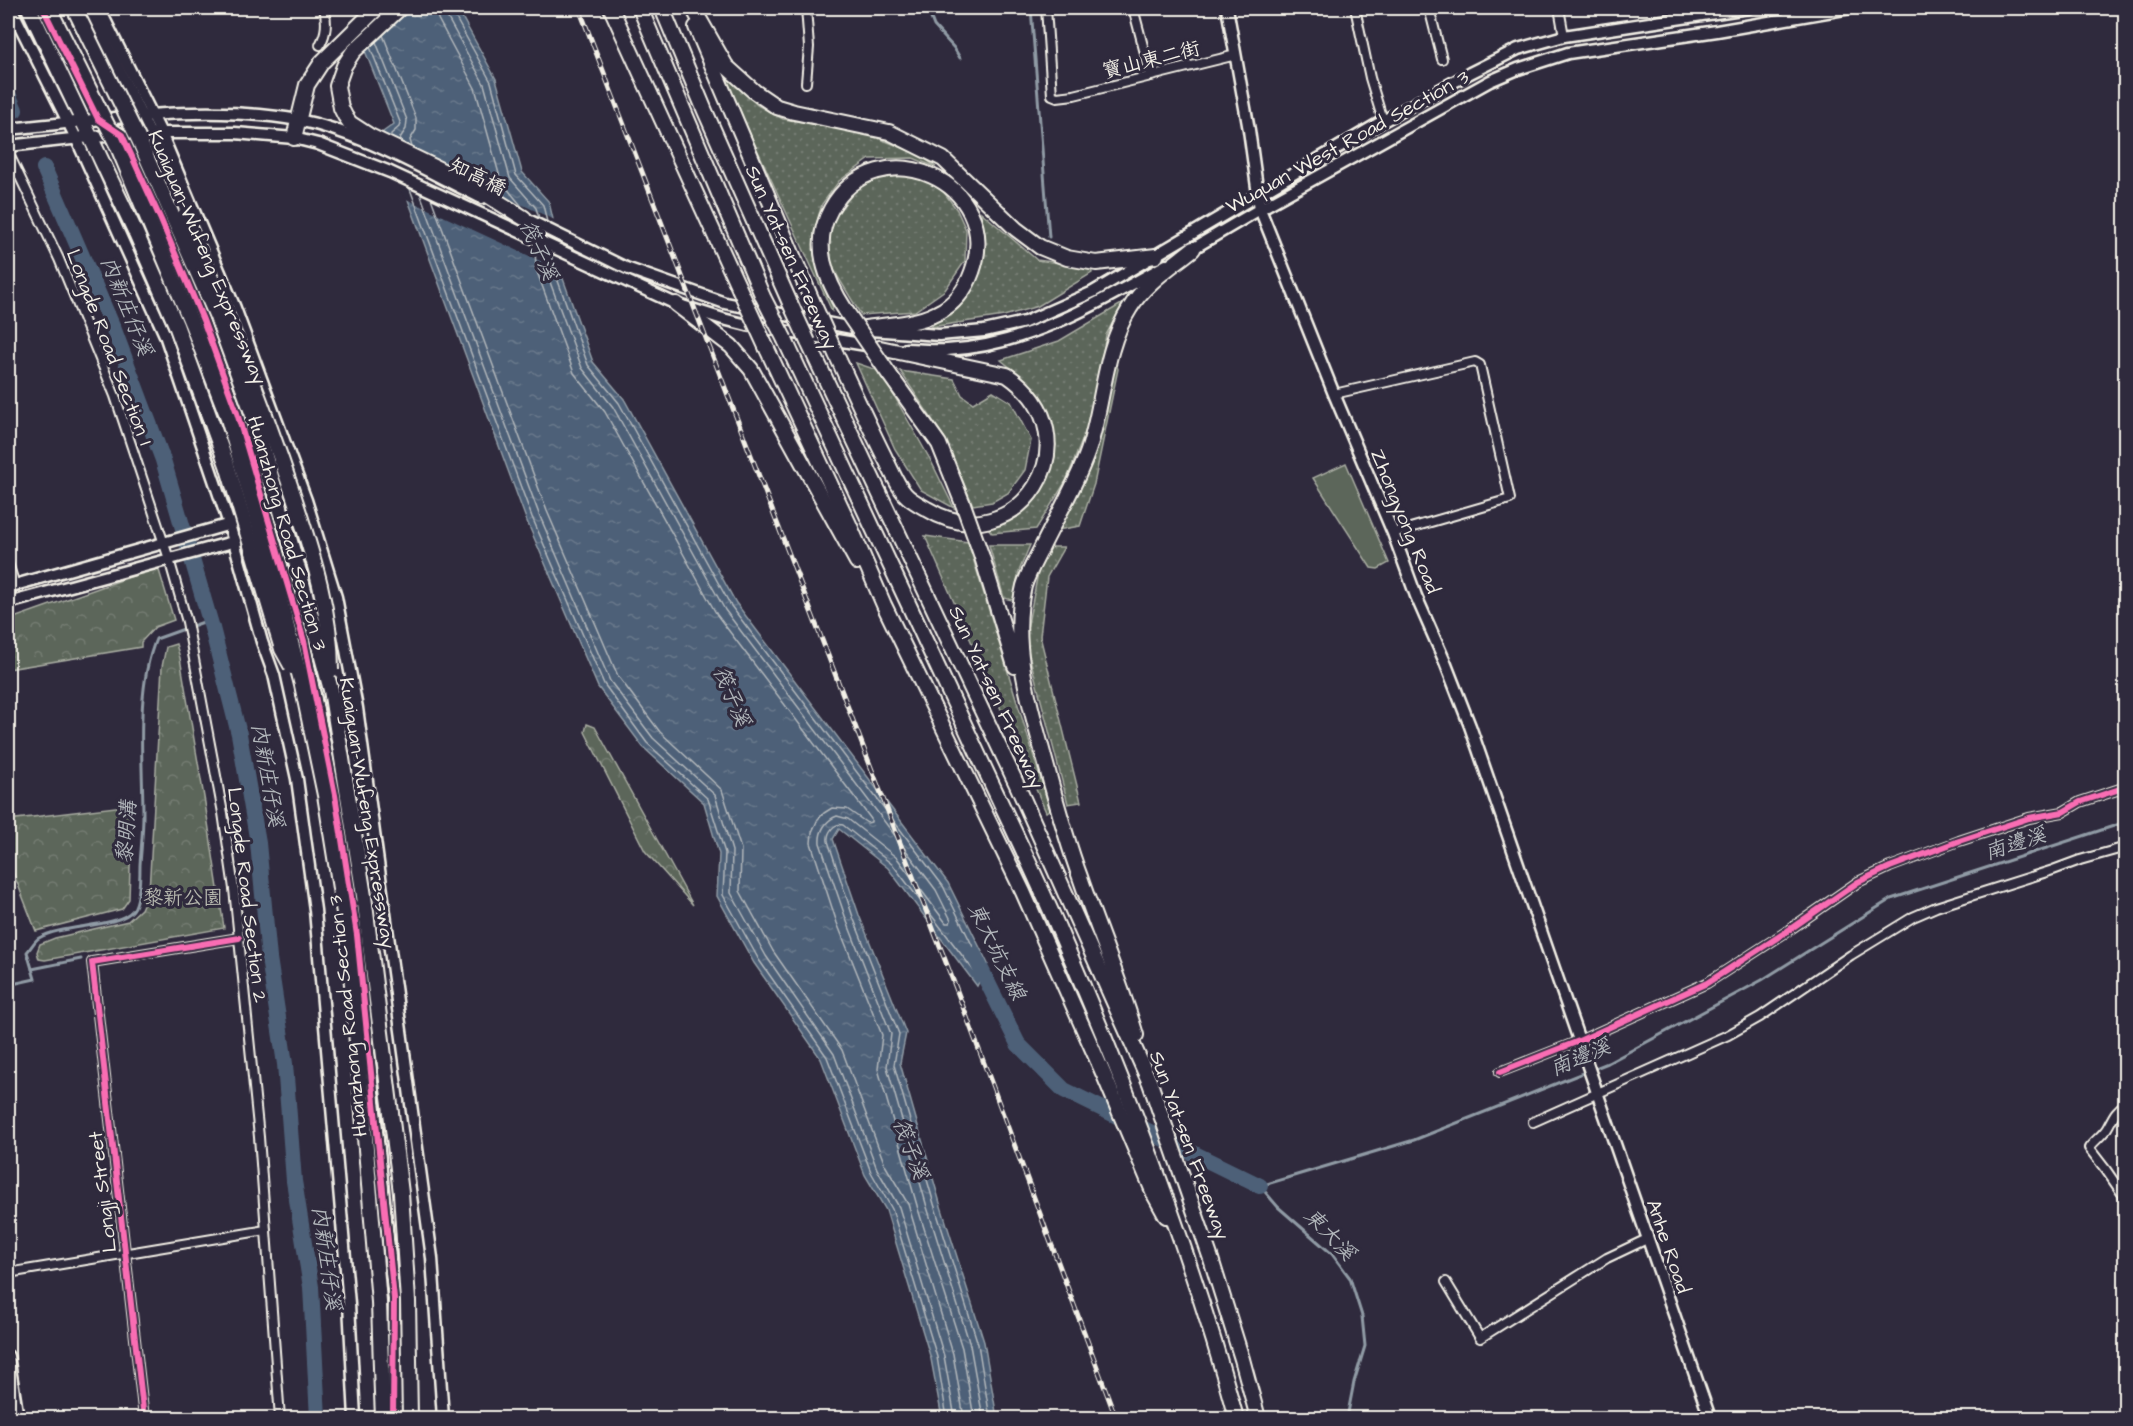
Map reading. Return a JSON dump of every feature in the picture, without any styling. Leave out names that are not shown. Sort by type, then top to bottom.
[{"type":"highway","points":[[29,8],[53,58],[83,139],[136,232],[176,325],[227,465],[282,649],[302,685]]},
{"type":"highway","name":"Kuaiguan-Wufeng Expressway","points":[[49,8],[117,147],[192,324],[227,415],[274,577],[302,685],[325,795],[348,938],[379,1302],[382,1419]]},
{"type":"highway","name":"Kuaiguan-Wufeng Expressway","points":[[75,8],[139,140],[217,317],[252,412],[332,690],[364,896],[400,1193],[408,1301],[410,1419]]},
{"type":"highway","points":[[87,8],[154,133],[184,216],[245,360],[277,447],[315,564],[328,622],[332,690]]},
{"type":"highway","points":[[294,138],[307,85],[322,62],[377,8]]},
{"type":"highway","points":[[400,8],[353,52],[339,76],[337,86],[341,108],[350,123],[374,142],[468,183],[524,218]]},
{"type":"highway","points":[[610,8],[849,524],[884,605],[1023,892],[1155,1196],[1184,1248]]},
{"type":"highway","name":"Sun Yat-sen Freeway","points":[[640,8],[764,297],[1059,930],[1120,1073],[1184,1248],[1236,1419]]},
{"type":"highway","name":"Sun Yat-sen Freeway","points":[[662,8],[790,303],[1017,785],[1150,1083],[1229,1314],[1258,1419]]},
{"type":"highway","points":[[688,8],[813,303],[875,438],[905,495],[935,513],[964,522],[995,518],[1022,503],[1040,480],[1047,461],[1048,442],[1042,413],[1023,385],[1007,375],[880,348]]},
{"type":"highway","points":[[693,8],[726,66],[755,92],[777,107],[889,132],[943,159],[1016,229],[1040,247],[1067,258],[1096,263],[1156,256]]},
{"type":"highway","points":[[857,329],[922,320],[947,307],[967,284],[977,255],[976,234],[966,206],[946,183],[918,170],[886,169],[857,180],[835,202],[825,220],[821,251],[831,288],[846,311],[889,374],[939,444],[963,504],[1035,724],[1079,876],[1125,999],[1150,1083]]},
{"type":"highway","points":[[1035,724],[1020,651],[1021,602],[1025,583],[1072,488],[1088,450],[1113,345],[1130,308],[1147,286],[1193,249]]},
{"type":"highway","points":[[676,304],[731,346],[751,369],[844,541],[884,605]]},
{"type":"main road","points":[[11,8],[76,122]]},
{"type":"main road","points":[[43,8],[98,119],[126,135]]},
{"type":"main road","name":"Huanzhong Road Section 3","points":[[66,8],[121,118],[126,135],[210,319],[243,410],[270,512],[309,640],[339,783],[363,935],[400,1297],[403,1419]]},
{"type":"main road","points":[[99,8],[146,116]]},
{"type":"main road","name":"Zhongyong Road","points":[[1227,8],[1260,209],[1470,726],[1596,1089]]},
{"type":"main road","name":"Wuquan West Road Section 3","points":[[623,272],[725,303],[857,329],[939,334],[984,331],[1025,322],[1093,292],[1383,121],[1518,49],[1564,36],[1748,8]]},
{"type":"main road","name":"Wuquan West Road Section 3","points":[[623,272],[676,304],[723,320],[747,325],[880,348],[948,350],[987,344],[1054,324],[1090,307],[1490,81],[1518,69],[1568,53],[1718,31],[1788,13],[1850,8]]},
{"type":"main road","points":[[8,129],[98,119],[217,112],[298,120],[374,142]]},
{"type":"main road","name":"Huanzhong Road Section 3","points":[[154,133],[235,308],[306,500],[336,597],[357,708],[432,1258],[443,1419]]},
{"type":"main road","name":"知高橋","points":[[8,146],[154,133],[235,133],[294,138],[318,144],[390,172],[623,272]]},
{"type":"main road","name":"Huanzhong Road Section 3","points":[[83,139],[165,335],[229,543],[274,675],[297,779],[315,910],[349,1304],[355,1419]]},
{"type":"main road","points":[[524,218],[623,272]]},
{"type":"main road","points":[[11,586],[178,540],[306,500]]},
{"type":"main road","points":[[8,603],[229,543],[311,517]]},
{"type":"main road","name":"Huanzhong Road Section 3","points":[[275,529],[304,641],[335,795],[357,935],[394,1299],[393,1419]]},
{"type":"main road","name":"Anhe Road","points":[[1596,1089],[1710,1419]]},
{"type":"main road","points":[[8,1356],[18,1419]]},
{"type":"street","points":[[320,45],[326,29],[324,8]]},
{"type":"street","points":[[806,8],[808,47],[806,83]]},
{"type":"street","name":"寶山東二街","points":[[1046,8],[1052,95],[1056,98],[1236,55]]},
{"type":"street","points":[[1133,8],[1151,76]]},
{"type":"street","points":[[1355,8],[1370,78],[1383,121]]},
{"type":"street","points":[[1429,8],[1442,59]]},
{"type":"street","points":[[1559,8],[1564,36]]},
{"type":"street","name":"Longde Road Section 1","points":[[8,152],[59,259],[115,396],[169,559]]},
{"type":"street","points":[[1334,394],[1475,362],[1480,365],[1510,499],[1393,532]]},
{"type":"street","name":"Longde Road Section 2","points":[[169,559],[191,640],[223,813],[239,938],[266,1230],[280,1419]]},
{"type":"street","points":[[8,563],[11,586]]},
{"type":"street","points":[[1500,1072],[1579,1041],[1707,983],[1858,882],[1959,841],[2029,818],[2063,812],[2080,802],[2126,787]]},
{"type":"street","points":[[1533,1122],[1596,1089],[1728,1035],[1760,1017],[1851,955],[1913,917],[1936,907],[2126,847]]},
{"type":"street","name":"Longji Street","points":[[144,1419],[92,962],[239,938]]},
{"type":"street","points":[[2126,1104],[2118,1109],[2111,1118],[2108,1128],[2089,1148],[2126,1199]]},
{"type":"street","points":[[8,1273],[266,1230]]},
{"type":"street","points":[[1446,1282],[1480,1338],[1607,1258],[1647,1239]]},
{"type":"green space","points":[[719,67],[757,105],[783,119],[861,131],[920,155],[936,167],[913,158],[870,159],[839,181],[822,204],[814,232],[814,255],[833,308],[832,311]]},
{"type":"green space","points":[[913,172],[943,191],[957,210],[966,230],[965,261],[945,290],[915,311],[861,315],[832,267],[827,243],[835,216],[854,192],[878,175]]},
{"type":"green space","points":[[981,212],[1037,260],[1090,267],[1092,273],[1038,306],[1004,316],[930,327],[962,301],[983,254]]},
{"type":"green space","points":[[1123,303],[1106,335],[1091,418],[1066,481],[1036,529],[992,533],[988,528],[1034,501],[1056,445],[1044,406],[1028,382],[1001,360],[1059,341]]},
{"type":"green space","points":[[856,363],[880,371],[931,461],[954,508],[921,490],[895,449]]},
{"type":"green space","points":[[1116,363],[1118,369],[1094,484],[1080,526],[1057,530],[1095,450]]},
{"type":"green space","points":[[900,371],[954,379],[962,395],[973,403],[993,391],[1011,402],[1031,440],[1025,470],[1008,493],[992,502],[973,505],[944,437]]},
{"type":"green space","points":[[1346,463],[1389,563],[1378,569],[1371,568],[1313,478]]},
{"type":"green space","points":[[925,536],[968,542],[1050,809],[1046,812]]},
{"type":"green space","points":[[989,545],[1030,545],[1019,571],[1013,600],[1004,598]]},
{"type":"green space","points":[[1047,547],[1064,547],[1047,577],[1040,636],[1081,802],[1068,804],[1025,639],[1041,558]]},
{"type":"green space","points":[[158,567],[174,620],[155,627],[141,642],[141,647],[8,669],[8,620]]},
{"type":"green space","name":"黎新公園","points":[[176,644],[205,803],[224,928],[45,960],[39,959],[37,952],[40,944],[55,938],[128,921],[141,909],[149,891],[162,667],[166,647]]},
{"type":"green space","points":[[587,724],[595,727],[693,905],[645,851],[585,732]]},
{"type":"green space","name":"黎新公園","points":[[132,805],[129,899],[122,909],[36,931],[8,859],[8,820]]},
{"type":"water","name":"筏子溪","points":[[348,8],[457,8],[496,79],[522,172],[549,202],[558,241],[557,262],[593,362],[624,399],[736,603],[948,883],[988,964],[977,986],[888,868],[839,829],[833,839],[859,915],[906,1033],[900,1063],[940,1203],[984,1342],[997,1418],[942,1418],[931,1359],[886,1210],[865,1175],[821,1059],[754,963],[717,896],[719,854],[704,803],[643,747],[598,687],[526,519],[383,132],[394,124]]},
{"type":"pier","points":[[353,8],[411,8],[363,54],[347,13]]},
{"type":"pier","points":[[382,139],[557,221],[561,241],[560,262],[564,272],[404,198]]},
{"type":"waterway","points":[[927,8],[934,26],[960,58]]},
{"type":"waterway","points":[[1031,8],[1049,237]]},
{"type":"waterway","name":"內新庄仔溪","points":[[8,94],[15,110]]},
{"type":"waterway","name":"內新庄仔溪","points":[[44,168],[114,330],[163,460],[212,628],[239,734],[258,843],[269,958],[285,1064],[294,1181],[311,1287],[318,1418]]},
{"type":"waterway","name":"黎明溝","points":[[8,985],[35,979],[27,952],[39,938],[61,930],[116,920],[133,910],[139,889],[143,821],[142,726],[149,659],[156,639],[209,620]]},
{"type":"waterway","name":"南邊溪","points":[[1347,1418],[1354,1382],[1365,1346],[1362,1316],[1350,1278],[1332,1254],[1278,1207],[1260,1186],[1414,1140],[1608,1063],[1762,980],[1891,899],[2126,822]]},
{"type":"waterway","name":"東大坑支線","points":[[974,955],[1018,1044],[1064,1090],[1260,1186]]},
{"type":"waterway","points":[[32,969],[81,959]]},
{"type":"railway","points":[[579,8],[962,1004],[1116,1418]]},
{"type":"cycle path","points":[[43,8],[98,119],[122,135],[203,320],[237,413],[304,641],[335,795],[357,935],[394,1299],[393,1418]]},
{"type":"cycle path","points":[[1500,1072],[1579,1041],[1707,983],[1858,882],[1890,867],[2029,818],[2063,812],[2080,802],[2126,787]]},
{"type":"cycle path","points":[[144,1418],[92,962],[239,938]]},
{"type":"water label","name":"東大溪","points":[[1330,1234]]}]
